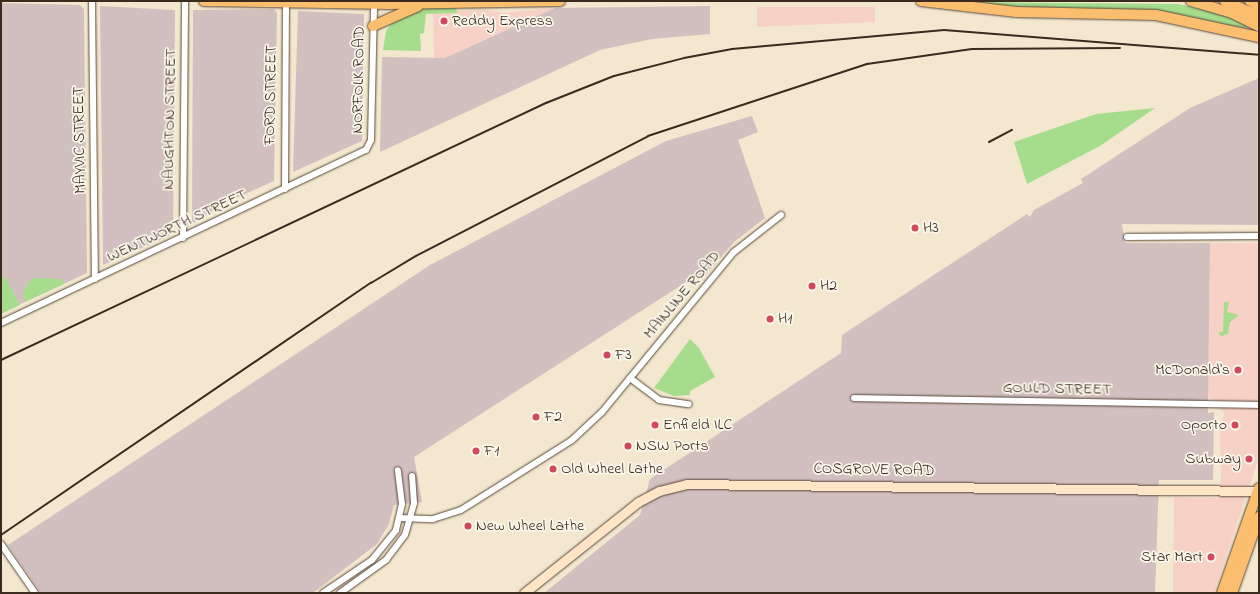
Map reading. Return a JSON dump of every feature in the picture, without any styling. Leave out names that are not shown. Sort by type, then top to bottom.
[{"type":"highway","points":[[204,1],[374,4],[560,1]]},
{"type":"highway","points":[[921,1],[1016,12],[1156,15],[1232,33],[1259,37]]},
{"type":"highway","points":[[1191,1],[1232,12],[1259,26]]},
{"type":"highway","points":[[1225,1],[1259,16]]},
{"type":"highway","points":[[374,26],[426,4]]},
{"type":"highway","points":[[1232,33],[1259,26]]},
{"type":"highway","points":[[1222,593],[1259,490]]},
{"type":"highway","points":[[1232,593],[1259,517]]},
{"type":"main road","name":"COSGROVE ROAD","points":[[524,593],[638,502],[659,491],[687,484],[1259,490]]},
{"type":"street","name":"MAYVIC STREET","points":[[92,1],[95,279]]},
{"type":"street","name":"NAUGHTON STREET","points":[[183,238],[186,1]]},
{"type":"street","name":"FORD STREET","points":[[285,188],[286,3]]},
{"type":"street","name":"NORFOLK ROAD","points":[[363,152],[371,140],[374,4]]},
{"type":"street","name":"WENTWORTH STREET","points":[[1,323],[363,152]]},
{"type":"street","name":"MAINLINE ROAD","points":[[400,518],[410,520],[433,519],[461,510],[550,456],[589,425],[630,378],[734,252],[781,215]]},
{"type":"street","points":[[1127,237],[1259,236]]},
{"type":"street","points":[[630,378],[659,400],[689,404]]},
{"type":"street","name":"GOULD STREET","points":[[854,398],[1259,405]]},
{"type":"street","points":[[323,593],[379,553],[400,518],[402,504],[398,470]]},
{"type":"street","points":[[340,593],[394,552],[410,520],[414,503],[412,476]]},
{"type":"street","points":[[1,544],[35,593]]},
{"type":"shaded area","points":[[1,3],[80,5],[84,9],[87,273],[1,313]]},
{"type":"shaded area","points":[[100,6],[175,10],[173,234],[103,265]]},
{"type":"shaded area","points":[[710,6],[710,34],[652,39],[600,50],[380,152],[382,57],[445,58],[555,8]]},
{"type":"shaded area","points":[[757,7],[875,7],[875,22],[757,27]]},
{"type":"shaded area","points":[[555,8],[445,58],[434,58],[433,11],[490,10],[502,13]]},
{"type":"shaded area","points":[[274,9],[277,13],[274,181],[225,203],[192,224],[193,10]]},
{"type":"shaded area","points":[[298,11],[364,14],[362,141],[293,172]]},
{"type":"shaded area","points":[[1259,78],[1259,225],[1122,224],[1125,243],[1210,243],[1208,413],[1214,412],[1213,480],[1159,480],[1155,593],[544,593],[640,515],[650,479],[841,353],[842,335],[1027,214],[1030,217],[1034,210],[1083,183],[1081,179],[1190,108]]},
{"type":"shaded area","points":[[752,116],[758,132],[738,140],[765,218],[734,242],[702,279],[691,279],[414,457],[422,502],[394,505],[389,524],[377,544],[313,593],[41,593],[8,545],[430,265],[666,141]]},
{"type":"shaded area","points":[[1210,243],[1259,243],[1259,458],[1214,593],[1173,593],[1174,497],[1219,498],[1221,479],[1220,435],[1224,413],[1208,395]]},
{"type":"green space","points":[[971,2],[1178,4],[1227,15],[1251,26],[1239,30],[1203,22],[1033,10]]},
{"type":"green space","points":[[456,7],[457,13],[426,14],[424,33],[420,34],[421,51],[383,50],[386,31],[393,21],[420,9]]},
{"type":"green space","points":[[1155,108],[1100,146],[1027,184],[1014,142],[1096,114]]},
{"type":"green space","points":[[1,277],[5,277],[20,305],[1,314]]},
{"type":"green space","points":[[32,278],[61,279],[64,284],[25,302],[23,292]]},
{"type":"green space","points":[[1224,302],[1229,302],[1227,312],[1239,315],[1230,322],[1228,334],[1221,336],[1218,332],[1223,332]]},
{"type":"green space","points":[[690,339],[699,348],[715,377],[690,391],[690,395],[674,396],[654,388]]},
{"type":"railway","points":[[1,360],[546,103],[614,76],[684,58],[732,49],[944,30],[1259,55]]},
{"type":"railway","points":[[1,535],[371,283],[416,256],[648,136],[867,64],[972,49],[1120,48]]},
{"type":"railway","points":[[989,142],[1012,130]]},
{"type":"place","name":"Reddy Express","points":[[444,21]]},
{"type":"place","name":"H3","points":[[915,228]]},
{"type":"place","name":"H2","points":[[812,286]]},
{"type":"place","name":"H1","points":[[770,319]]},
{"type":"place","name":"F3","points":[[607,355]]},
{"type":"place","name":"McDonald's","points":[[1238,370]]},
{"type":"place","name":"F2","points":[[536,417]]},
{"type":"place","name":"Enfield ILC","points":[[655,425]]},
{"type":"place","name":"Oporto","points":[[1235,425]]},
{"type":"place","name":"NSW Ports","points":[[628,446]]},
{"type":"place","name":"F1","points":[[476,451]]},
{"type":"place","name":"Subway","points":[[1249,459]]},
{"type":"place","name":"Old Wheel Lathe","points":[[553,469]]},
{"type":"place","name":"New Wheel Lathe","points":[[468,526]]},
{"type":"place","name":"Star Mart","points":[[1211,557]]}]
